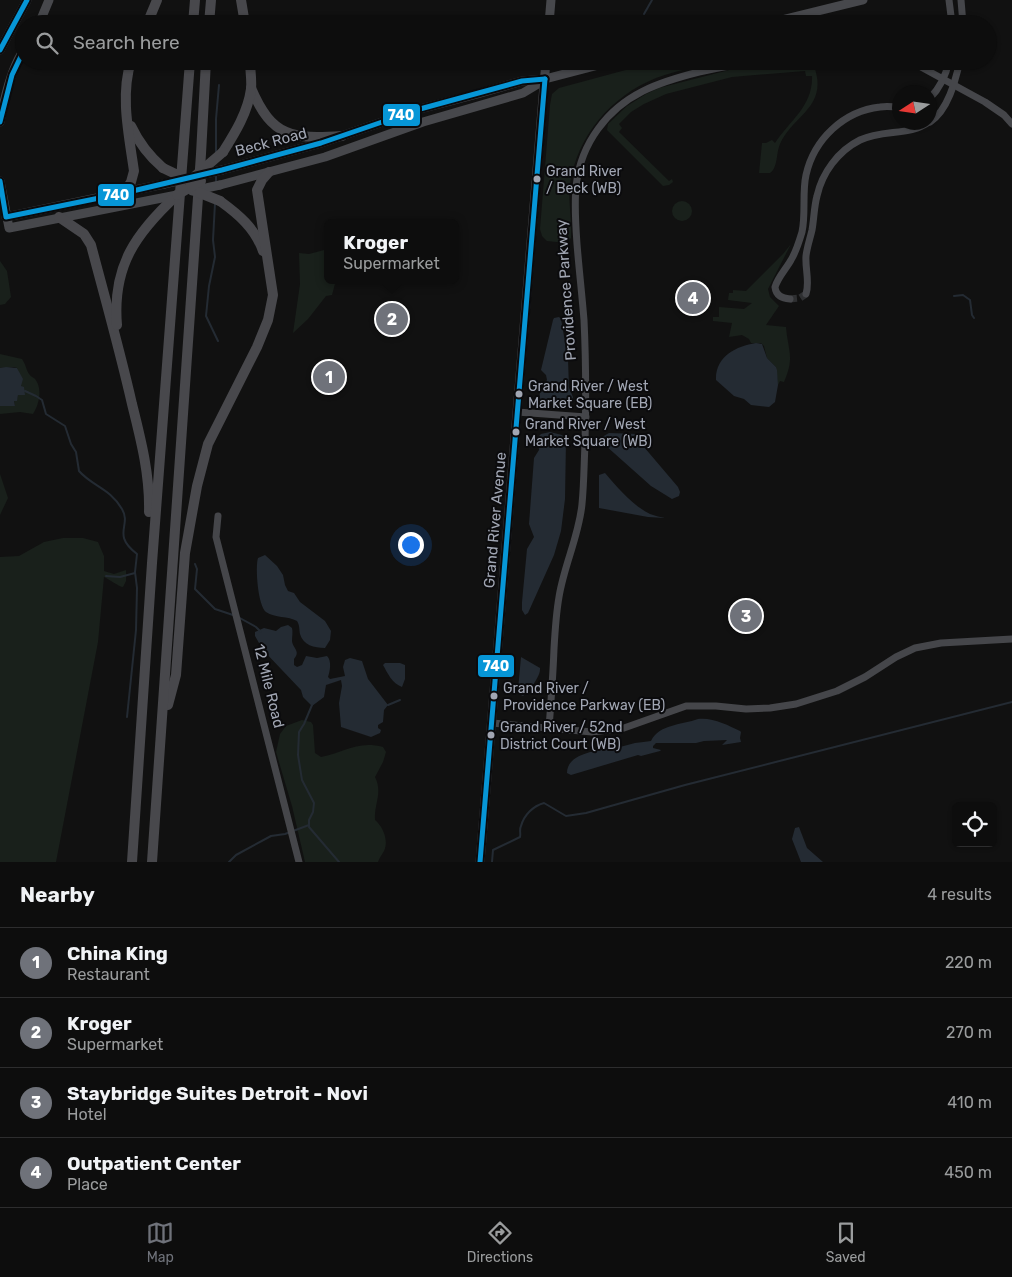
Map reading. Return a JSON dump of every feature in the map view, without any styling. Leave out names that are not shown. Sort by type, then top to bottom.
[{"type":"highway","points":[[151,15],[157,0]]},
{"type":"highway","points":[[193,15],[194,0]]},
{"type":"highway","points":[[209,15],[210,0]]},
{"type":"highway","points":[[242,0],[244,15]]},
{"type":"highway","points":[[124,193],[131,182],[134,171],[126,104],[126,82],[129,70]]},
{"type":"highway","points":[[132,862],[152,563],[189,70]]},
{"type":"highway","points":[[152,862],[205,70]]},
{"type":"highway","points":[[121,355],[116,314],[117,292],[123,266],[132,245],[162,204],[189,184],[222,152],[236,132],[245,111],[251,88],[250,70]]},
{"type":"highway","points":[[251,88],[262,111],[278,128],[291,134],[309,138],[342,136]]},
{"type":"highway","points":[[126,104],[130,124],[138,141],[152,158],[163,168],[220,201],[251,227],[270,270]]},
{"type":"highway","points":[[189,184],[222,170]]},
{"type":"highway","points":[[161,730],[176,675],[185,553],[197,486],[208,444],[257,347],[268,320],[273,295],[257,190],[269,172]]},
{"type":"highway","points":[[164,184],[220,184]]},
{"type":"highway","points":[[60,218],[84,234],[91,245],[121,355],[144,453],[150,496],[149,537],[152,563]]},
{"type":"main road","points":[[22,15],[27,0]]},
{"type":"main road","points":[[43,15],[49,0]]},
{"type":"main road","points":[[550,15],[551,0]]},
{"type":"main road","points":[[802,15],[863,0]]},
{"type":"main road","points":[[0,50],[15,29]]},
{"type":"main road","points":[[0,122],[3,105],[15,67]]},
{"type":"main road","name":"Grand River Avenue","points":[[480,862],[546,70]]},
{"type":"main road","name":"Beck Road","points":[[222,170],[342,136],[420,110],[522,81],[545,79],[580,70]]},
{"type":"main road","name":"Beck Road","points":[[220,184],[331,155],[423,122],[523,93],[545,79]]},
{"type":"main road","points":[[0,182],[4,229],[60,218],[162,204]]},
{"type":"main road","points":[[3,218],[164,184]]},
{"type":"street","points":[[949,0],[951,15]]},
{"type":"street","points":[[961,0],[962,15]]},
{"type":"street","name":"Providence Parkway","points":[[549,728],[557,609],[562,583],[576,538],[582,505],[586,417],[585,344],[574,210],[580,163],[597,129],[625,101],[647,88],[707,70]]},
{"type":"street","points":[[926,70],[994,108],[1012,124]]},
{"type":"street","points":[[937,88],[946,70]]},
{"type":"street","points":[[937,116],[954,84],[958,70]]},
{"type":"street","points":[[790,299],[778,295],[775,287],[792,259],[802,232],[806,175],[812,154],[831,130],[850,116],[882,106],[892,107]]},
{"type":"street","points":[[420,110],[423,122]]},
{"type":"street","points":[[806,294],[808,288],[806,258],[816,197],[830,167],[850,146],[865,138],[881,132],[903,130]]},
{"type":"street","points":[[517,412],[586,417]]},
{"type":"street","name":"12 Mile Road","points":[[218,516],[216,537],[299,862]]},
{"type":"street","points":[[492,723],[592,732],[615,730],[686,706],[746,709],[796,704],[836,691],[865,678],[905,652],[922,646],[941,643],[1012,639]]},
{"type":"shaded area","points":[[626,70],[681,70],[656,78],[625,95],[611,107],[588,134],[574,166],[570,184],[571,238],[566,243],[547,241],[542,236],[540,229],[550,105],[552,94],[559,88]]},
{"type":"shaded area","points":[[729,70],[815,70],[817,80],[817,91],[813,101],[808,110],[793,125],[780,144],[776,164],[770,173],[759,173],[762,143],[772,140],[775,143],[805,104],[809,96],[812,76],[806,76],[805,71],[732,77],[666,94],[631,112],[619,124],[622,128],[619,132],[669,181],[672,179],[673,182],[663,186],[607,130],[608,124],[627,106],[659,88]]},
{"type":"shaded area","points":[[682,201],[689,204],[692,211],[689,218],[682,221],[675,218],[672,211],[675,204]]},
{"type":"shaded area","points":[[791,244],[768,289],[770,297],[779,306],[766,325],[786,327],[790,354],[789,366],[784,382],[780,381],[778,385],[776,367],[767,358],[764,346],[761,343],[751,343],[749,339],[742,335],[729,337],[732,323],[713,321],[713,317],[719,317],[719,307],[744,309],[752,303],[728,300],[729,293],[733,293],[733,290],[746,291]]},
{"type":"shaded area","points":[[324,250],[324,284],[335,284],[332,295],[326,296],[308,319],[293,333],[300,284],[299,253],[309,254]]},
{"type":"shaded area","points":[[0,261],[7,271],[11,297],[5,304],[0,305]]},
{"type":"shaded area","points":[[559,317],[561,319],[568,359],[569,388],[573,397],[572,403],[567,406],[541,401],[540,395],[547,380],[546,375],[541,370],[553,320]]},
{"type":"shaded area","points":[[756,343],[762,344],[767,358],[777,370],[778,385],[775,402],[769,407],[751,405],[744,399],[734,396],[716,380],[719,365],[728,354],[741,347]]},
{"type":"shaded area","points":[[0,354],[22,359],[29,374],[35,379],[39,387],[39,397],[33,414],[20,412],[0,414],[0,406],[15,406],[14,401],[18,395],[22,395],[20,375],[17,368],[0,368]]},
{"type":"shaded area","points":[[0,368],[17,368],[23,379],[21,386],[24,387],[25,395],[18,395],[17,401],[14,401],[15,406],[0,406]]},
{"type":"shaded area","points":[[550,432],[562,435],[566,440],[565,499],[561,531],[554,555],[528,613],[525,615],[522,610],[522,602],[527,549],[534,537],[529,524],[534,458],[539,450],[538,437],[541,434]]},
{"type":"shaded area","points":[[609,433],[637,434],[644,447],[678,487],[679,496],[672,499],[651,486],[605,445],[602,437]]},
{"type":"shaded area","points":[[605,473],[637,506],[650,514],[665,518],[648,517],[599,508],[599,475]]},
{"type":"shaded area","points":[[0,474],[8,498],[0,515]]},
{"type":"shaded area","points":[[63,538],[83,538],[98,542],[104,556],[104,571],[114,574],[126,570],[126,581],[123,587],[104,577],[98,642],[56,862],[0,862],[0,557],[19,556],[44,542]]},
{"type":"shaded area","points":[[265,555],[277,566],[283,575],[288,591],[294,593],[300,602],[325,621],[331,631],[330,640],[325,648],[306,643],[301,638],[297,621],[270,614],[263,608],[259,595],[257,563],[258,558]]},
{"type":"shaded area","points":[[288,625],[292,628],[292,641],[297,652],[294,665],[297,667],[302,665],[306,656],[317,658],[327,656],[330,663],[328,677],[330,679],[345,676],[343,667],[345,660],[350,658],[362,661],[368,679],[388,705],[384,710],[383,722],[378,725],[378,728],[381,730],[380,733],[371,737],[341,727],[339,703],[342,686],[341,680],[326,685],[324,697],[312,706],[303,697],[301,690],[263,650],[255,636],[255,632],[264,628],[276,631]]},
{"type":"shaded area","points":[[521,657],[540,668],[537,679],[523,696],[519,694],[518,690]]},
{"type":"shaded area","points":[[385,663],[405,665],[405,679],[402,687],[391,678],[383,665]]},
{"type":"shaded area","points":[[698,719],[714,720],[740,731],[741,742],[722,745],[727,740],[696,743],[656,743],[653,748],[660,751],[641,756],[638,755],[571,775],[567,773],[573,760],[580,756],[596,751],[651,741],[659,731],[665,728]]},
{"type":"shaded area","points":[[302,720],[311,722],[313,725],[315,753],[321,757],[366,745],[383,747],[386,752],[375,777],[378,793],[375,820],[383,830],[386,842],[378,862],[305,862],[292,806],[276,752],[280,734],[286,726]]},
{"type":"shaded area","points":[[799,827],[807,848],[823,862],[801,862],[792,839],[795,828]]},
{"type":"waterway","points":[[644,14],[652,0]]},
{"type":"waterway","points":[[216,154],[216,119],[219,85]]},
{"type":"waterway","points":[[216,173],[216,184]]},
{"type":"waterway","points":[[215,203],[213,240],[215,257],[209,286],[206,316],[218,341]]},
{"type":"waterway","points":[[954,296],[963,295],[970,300],[974,318]]},
{"type":"waterway","points":[[25,391],[42,400],[46,414],[65,426],[76,452],[79,471],[118,502],[125,520],[123,535],[125,541],[137,554],[135,572],[137,588],[136,630],[127,717]]},
{"type":"waterway","points":[[195,564],[197,569],[195,589],[215,609],[233,615]]},
{"type":"waterway","points":[[106,576],[120,577],[135,573]]},
{"type":"waterway","points":[[238,617],[261,632]]},
{"type":"waterway","points":[[388,705],[400,700]]},
{"type":"waterway","points":[[492,862],[493,850],[520,837],[522,822],[536,806],[544,803],[566,816],[586,813],[685,785],[1012,702]]},
{"type":"waterway","points":[[312,705],[299,732],[298,755],[302,780],[314,803],[309,827],[339,862]]},
{"type":"waterway","points":[[229,862],[236,855],[271,836],[285,834],[309,825]]},
{"type":"tunnel","points":[[790,299],[800,298],[806,294]]},
{"type":"transit line","name":"740","points":[[19,15],[27,0]]},
{"type":"transit line","name":"740","points":[[0,50],[15,22]]},
{"type":"transit line","name":"740","points":[[0,122],[15,69]]},
{"type":"transit line","name":"740","points":[[0,181],[6,217],[124,193],[222,170],[321,143],[420,109],[522,81],[545,79]]},
{"type":"transit line","name":"740","points":[[480,862],[545,79]]},
{"type":"place","name":"Grand River / Beck (WB)","points":[[537,179]]},
{"type":"place","name":"Outpatient Center","points":[[693,298]]},
{"type":"place","name":"Kroger","points":[[392,319]]},
{"type":"place","name":"China King","points":[[329,377]]},
{"type":"place","name":"Grand River / West Market Square (EB)","points":[[519,394]]},
{"type":"place","name":"Grand River / West Market Square (WB)","points":[[516,432]]},
{"type":"place","name":"Staybridge Suites Detroit - Novi","points":[[746,616]]},
{"type":"place","name":"Grand River / Providence Parkway (EB)","points":[[494,696]]},
{"type":"place","name":"Grand River / 52nd District Court (WB)","points":[[491,735]]}]
